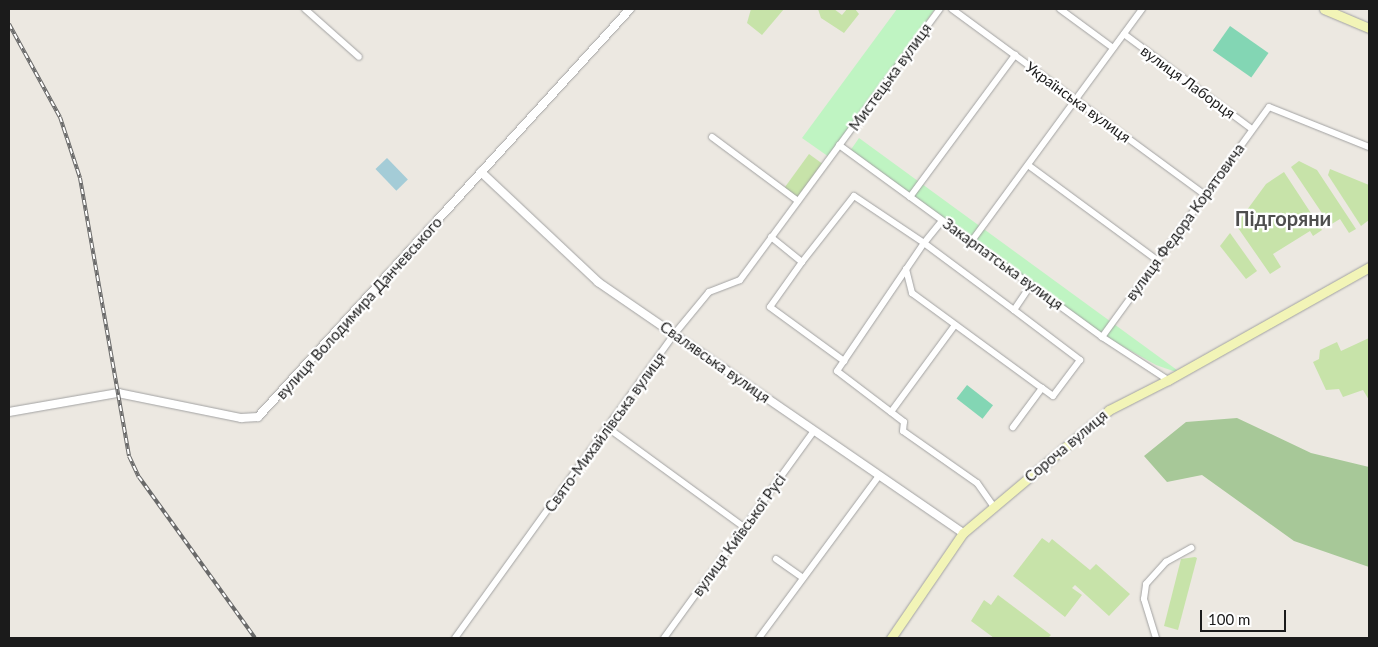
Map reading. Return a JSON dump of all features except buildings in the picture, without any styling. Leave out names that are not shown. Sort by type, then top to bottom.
[{"type":"main road","points":[[1324,9],[1369,28]]},
{"type":"main road","name":"Сороча вулиця","points":[[892,638],[963,533],[1109,410],[1168,380],[1369,268]]},
{"type":"street","points":[[305,9],[359,57]]},
{"type":"street","name":"вулиця Володимира Данчевського","points":[[9,412],[118,393],[241,418],[258,417],[630,9]]},
{"type":"street","name":"Мистецька вулиця","points":[[839,146],[940,9]]},
{"type":"street","name":"Українська вулиця","points":[[952,9],[1204,194]]},
{"type":"street","points":[[1060,9],[1114,48]]},
{"type":"street","points":[[971,242],[1142,9]]},
{"type":"street","name":"вулиця Лаборця","points":[[1124,34],[1252,129]]},
{"type":"street","points":[[910,197],[1015,55]]},
{"type":"street","name":"вулиця Федора Корятовича","points":[[1102,337],[1269,107],[1369,147]]},
{"type":"street","points":[[712,137],[798,201]]},
{"type":"street","name":"Закарпатська вулиця","points":[[839,146],[1102,337],[1168,380]]},
{"type":"street","name":"Свято-Михайлівська вулиця","points":[[455,638],[675,334],[709,292],[740,280],[839,146]]},
{"type":"street","points":[[1028,165],[1158,260]]},
{"type":"street","name":"Свалявська вулиця","points":[[481,172],[598,282],[963,533]]},
{"type":"street","points":[[844,361],[770,307],[802,262],[854,196],[924,243],[1080,360],[1054,396],[912,294],[906,269]]},
{"type":"street","points":[[942,221],[924,243],[837,371],[904,422],[903,431],[977,483],[994,507]]},
{"type":"street","points":[[772,237],[802,262]]},
{"type":"street","points":[[1014,310],[1031,285]]},
{"type":"street","points":[[891,412],[955,325]]},
{"type":"street","points":[[1013,428],[1042,388]]},
{"type":"street","points":[[608,428],[745,528]]},
{"type":"street","name":"вулиця Київської Русі","points":[[664,638],[814,431]]},
{"type":"street","points":[[759,638],[879,476]]},
{"type":"street","points":[[1156,638],[1144,599],[1146,584],[1166,562],[1191,548]]},
{"type":"street","points":[[776,560],[803,578]]},
{"type":"green space","points":[[751,9],[784,9],[762,35],[747,23]]},
{"type":"green space","points":[[818,9],[834,9],[842,15],[847,9],[855,9],[859,14],[844,33],[821,18]]},
{"type":"green space","points":[[897,9],[935,9],[829,157],[802,138]]},
{"type":"green space","points":[[1230,26],[1269,53],[1251,78],[1213,51]]},
{"type":"green space","points":[[859,138],[1177,370],[1176,372],[1156,365],[1099,333],[850,151]]},
{"type":"green space","points":[[809,154],[823,164],[798,198],[784,188]]},
{"type":"green space","points":[[1299,161],[1317,170],[1356,229],[1349,233],[1340,219],[1330,225],[1291,167]]},
{"type":"green space","points":[[1330,169],[1369,185],[1369,220],[1361,226],[1328,175]]},
{"type":"green space","points":[[1284,172],[1322,230],[1313,236],[1310,231],[1273,254],[1281,267],[1270,274],[1236,225],[1266,184]]},
{"type":"green space","points":[[1230,233],[1257,271],[1246,279],[1220,246]]},
{"type":"green space","points":[[1369,338],[1369,400],[1363,390],[1343,397],[1339,389],[1326,390],[1313,362],[1319,359],[1320,350],[1337,342],[1341,351]]},
{"type":"green space","points":[[967,385],[993,405],[983,419],[957,398]]},
{"type":"green space","points":[[1237,418],[1311,453],[1369,467],[1369,567],[1294,541],[1202,475],[1167,482],[1144,456],[1186,422]]},
{"type":"green space","points":[[1042,538],[1049,543],[1052,539],[1090,570],[1096,564],[1130,594],[1109,616],[1075,585],[1072,588],[1082,595],[1065,617],[1013,576]]},
{"type":"green space","points":[[1197,558],[1178,630],[1164,626],[1181,559]]},
{"type":"green space","points":[[998,595],[1051,635],[1048,638],[994,638],[971,621],[984,600],[991,605]]},
{"type":"water","points":[[387,158],[408,180],[396,191],[375,169]]},
{"type":"railway","points":[[9,24],[60,117],[80,178],[129,456],[139,477],[255,638]]},
{"type":"district","name":"Підгоряни","points":[[1283,218]]}]
